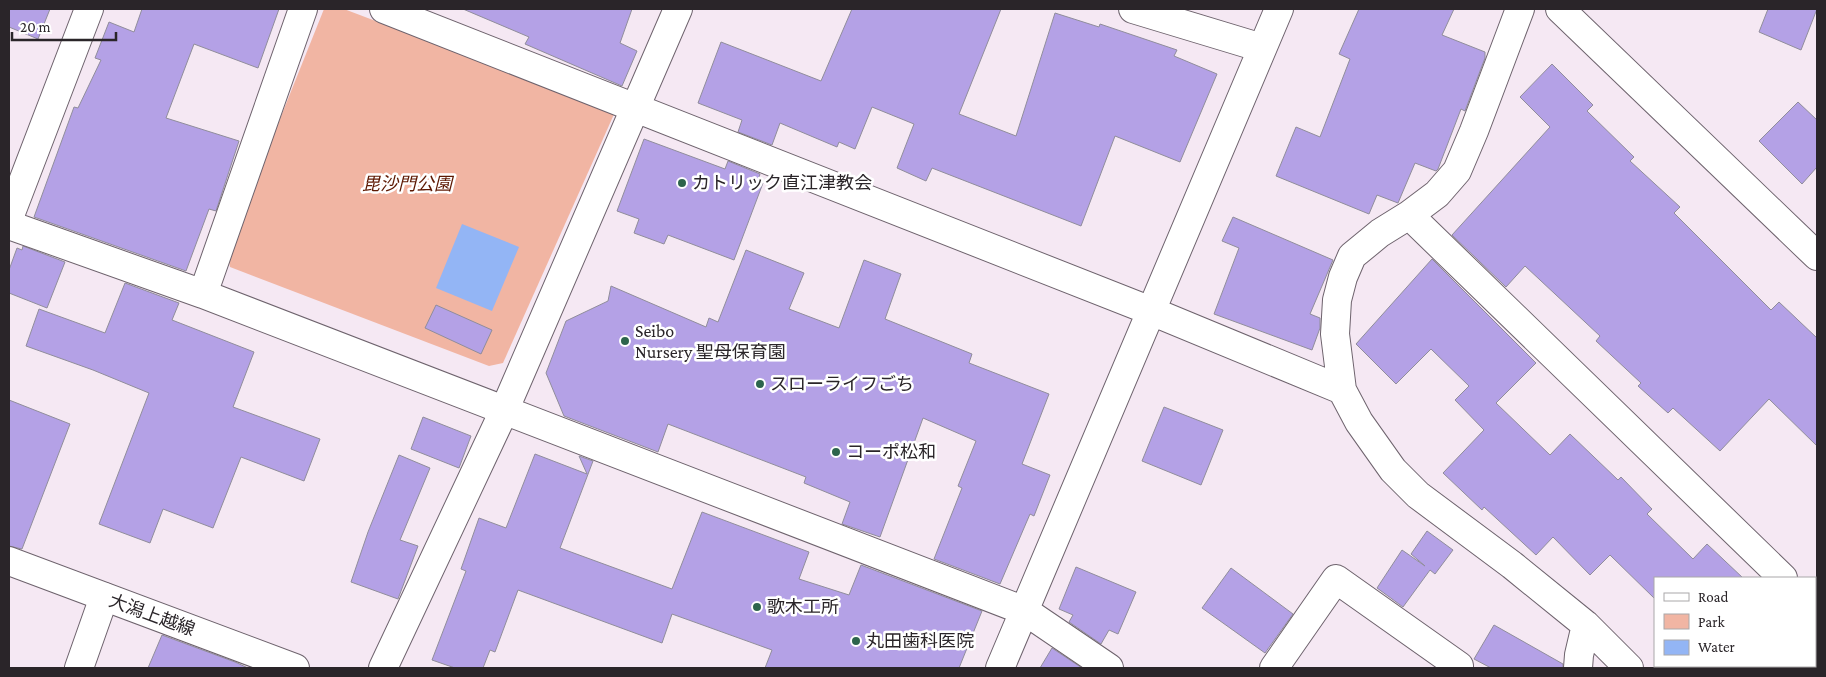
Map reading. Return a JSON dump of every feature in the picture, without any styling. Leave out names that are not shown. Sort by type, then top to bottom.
[{"type":"street","points":[[9,218],[89,9]]},
{"type":"street","points":[[203,294],[303,9]]},
{"type":"street","points":[[384,9],[1151,311],[1342,390]]},
{"type":"street","points":[[383,668],[504,411],[678,9]]},
{"type":"street","points":[[1133,9],[1262,48]]},
{"type":"street","points":[[1000,668],[1279,9]]},
{"type":"street","points":[[1520,9],[1457,171],[1437,194],[1409,215],[1380,233],[1352,256],[1343,277],[1337,300],[1336,334],[1342,390],[1359,422],[1393,470],[1418,494],[1512,565],[1586,625],[1629,668]]},
{"type":"street","points":[[1560,9],[1817,256]]},
{"type":"street","points":[[1409,215],[1782,577]]},
{"type":"street","points":[[9,224],[203,294],[1025,611],[1109,668]]},
{"type":"street","name":"大潟上越線","points":[[9,561],[295,668]]},
{"type":"street","points":[[1274,668],[1336,579],[1459,666]]},
{"type":"street","points":[[79,668],[104,597]]},
{"type":"street","points":[[1578,668],[1586,625]]},
{"type":"green space","name":"毘沙門公園","points":[[324,9],[344,9],[615,112],[503,363],[489,366],[230,267],[227,251]]},
{"type":"water","points":[[462,224],[519,247],[492,311],[436,288]]},
{"type":"building","points":[[9,9],[50,9],[38,39],[9,27]]},
{"type":"building","points":[[142,9],[279,9],[258,68],[194,44],[166,118],[239,141],[216,211],[209,209],[186,271],[34,217],[74,107],[78,108],[101,60],[95,58],[109,22],[134,32]]},
{"type":"building","points":[[463,9],[632,9],[620,43],[637,51],[622,86],[525,44],[529,37]]},
{"type":"building","points":[[852,9],[1001,9],[959,114],[1016,136],[1055,13],[1099,27],[1100,24],[1177,50],[1174,56],[1217,74],[1180,162],[1115,136],[1081,226],[932,168],[926,181],[897,168],[914,124],[872,107],[855,149],[839,142],[837,147],[780,123],[772,145],[738,132],[742,120],[698,103],[721,42],[821,81]]},
{"type":"building","points":[[1359,9],[1454,9],[1442,35],[1485,52],[1485,58],[1465,111],[1461,109],[1438,169],[1436,171],[1415,163],[1398,203],[1377,195],[1369,214],[1276,176],[1296,127],[1320,137],[1350,59],[1339,54]]},
{"type":"building","points":[[1768,9],[1817,9],[1801,50],[1759,32]]},
{"type":"building","points":[[1552,64],[1593,105],[1587,111],[1634,157],[1630,161],[1680,207],[1674,213],[1771,310],[1779,302],[1817,338],[1817,446],[1769,399],[1720,451],[1673,408],[1668,413],[1638,386],[1641,383],[1596,341],[1600,336],[1525,266],[1506,287],[1452,235],[1550,127],[1520,97]]},
{"type":"building","points":[[1798,102],[1817,120],[1817,167],[1802,184],[1759,141]]},
{"type":"building","points":[[644,139],[725,169],[728,161],[760,174],[758,181],[763,183],[734,260],[668,235],[664,244],[634,233],[639,219],[617,211]]},
{"type":"building","points":[[1233,217],[1333,260],[1310,314],[1320,318],[1320,328],[1312,350],[1214,314],[1239,248],[1222,241]]},
{"type":"building","points":[[23,246],[65,262],[47,308],[9,293],[9,270],[17,248],[22,250]]},
{"type":"building","points":[[746,250],[804,273],[789,309],[839,328],[864,260],[901,274],[885,319],[972,354],[969,363],[1049,394],[1022,464],[1050,475],[1034,516],[1030,514],[1000,584],[934,559],[962,488],[958,486],[976,441],[923,418],[880,537],[842,524],[850,502],[804,483],[806,477],[668,424],[658,452],[564,416],[546,373],[566,321],[608,301],[611,286],[706,327],[709,318],[718,322]]},
{"type":"building","points":[[1432,259],[1536,363],[1496,403],[1550,455],[1570,434],[1618,480],[1621,477],[1652,509],[1647,514],[1693,559],[1707,544],[1742,577],[1654,577],[1654,598],[1610,555],[1590,575],[1553,537],[1536,555],[1484,507],[1482,510],[1443,473],[1484,430],[1455,400],[1469,386],[1431,349],[1396,384],[1356,344]]},
{"type":"building","points":[[125,283],[179,303],[172,320],[254,352],[233,407],[320,439],[304,481],[241,457],[213,528],[163,509],[150,543],[99,524],[149,393],[26,346],[39,309],[105,333]]},
{"type":"building","points":[[436,305],[492,330],[481,354],[425,328]]},
{"type":"building","points":[[9,400],[70,424],[22,549],[9,546]]},
{"type":"building","points":[[1164,407],[1223,430],[1201,485],[1142,461]]},
{"type":"building","points":[[423,417],[471,436],[459,468],[411,449]]},
{"type":"building","points":[[535,454],[587,474],[579,456],[593,461],[560,548],[672,589],[702,512],[809,552],[799,579],[849,595],[861,565],[982,611],[959,668],[765,668],[772,650],[672,614],[662,643],[518,590],[495,652],[490,650],[483,668],[455,668],[432,660],[466,571],[461,569],[479,518],[506,528]]},
{"type":"building","points":[[399,455],[430,468],[400,540],[418,546],[398,599],[351,582],[368,532]]},
{"type":"building","points":[[1427,531],[1453,550],[1435,574],[1430,570],[1403,607],[1377,588],[1402,550],[1425,566],[1411,554]]},
{"type":"building","points":[[1076,567],[1136,592],[1118,634],[1109,630],[1101,644],[1069,622],[1073,615],[1059,609]]},
{"type":"building","points":[[1231,568],[1293,614],[1265,653],[1202,608]]},
{"type":"building","points":[[1494,625],[1563,664],[1563,668],[1491,668],[1474,659]]},
{"type":"building","points":[[162,635],[235,662],[248,668],[148,668]]},
{"type":"building","points":[[1052,648],[1082,668],[1040,668]]},
{"type":"place","name":"カトリック直江津教会","points":[[682,183]]},
{"type":"place","name":"Seibo Nursery 聖母保育園","points":[[625,341]]},
{"type":"place","name":"スローライフごち","points":[[760,384]]},
{"type":"place","name":"コーポ松和","points":[[836,452]]},
{"type":"place","name":"歌木工所","points":[[757,607]]},
{"type":"place","name":"丸田歯科医院","points":[[856,641]]}]
